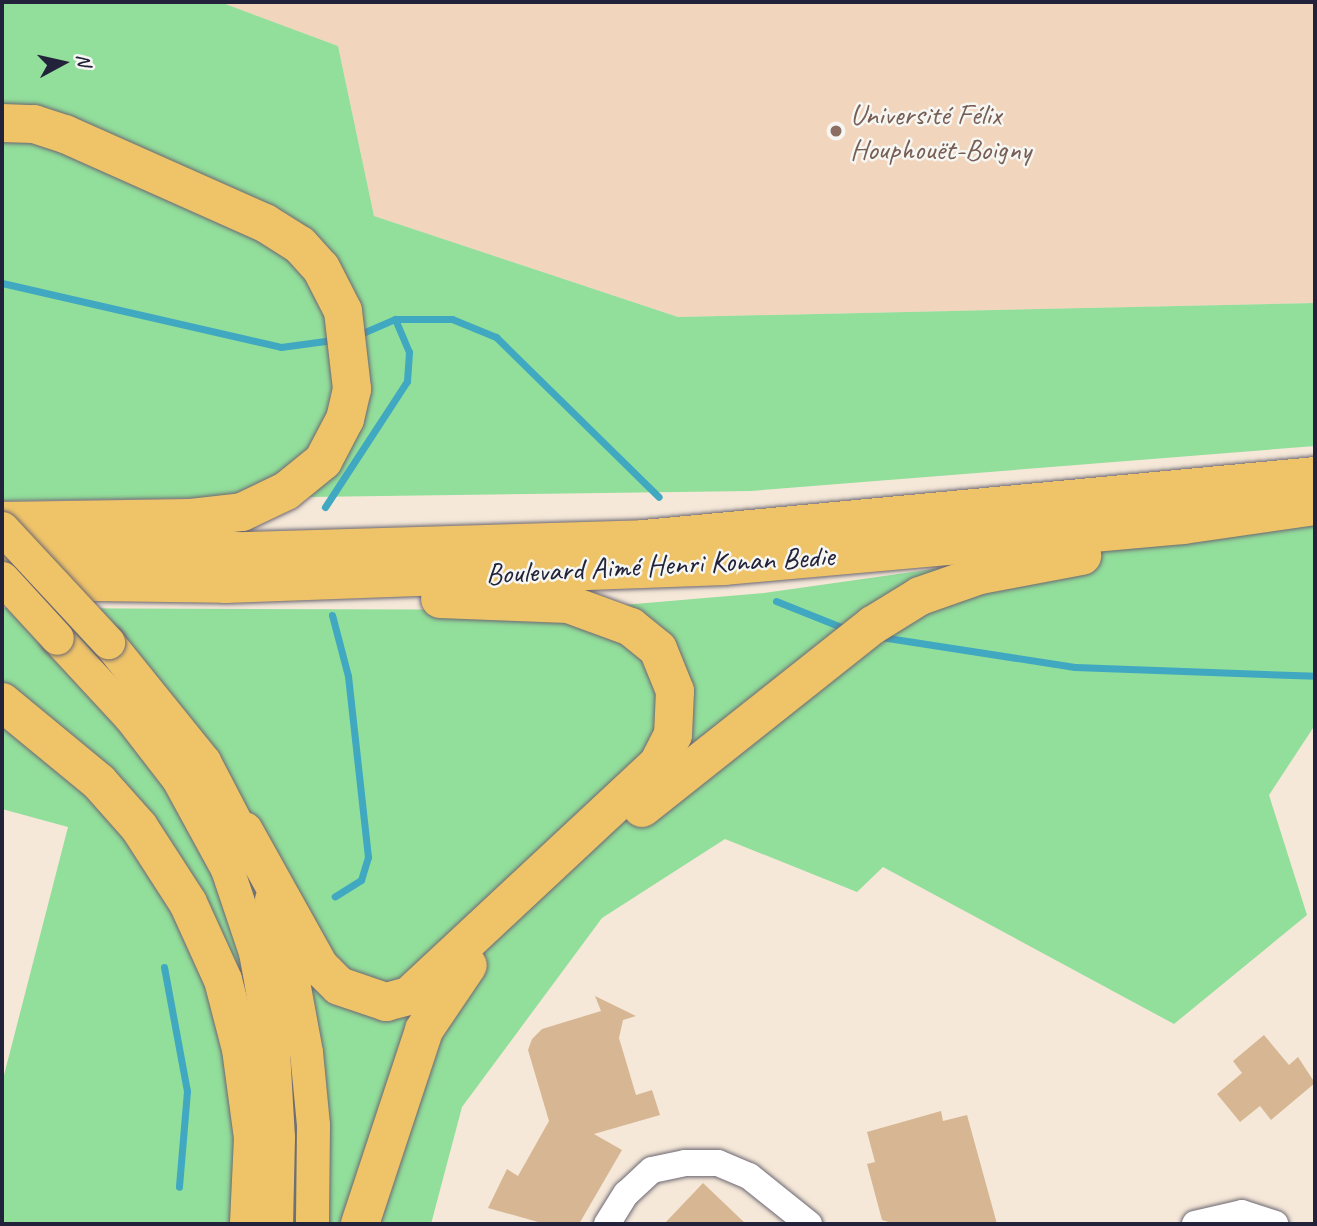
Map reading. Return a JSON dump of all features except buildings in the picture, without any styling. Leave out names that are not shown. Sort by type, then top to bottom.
[{"type":"highway","points":[[2,123],[34,124],[65,134],[265,223],[300,246],[321,268],[336,292],[349,338],[352,389],[345,419],[323,461],[286,491],[242,512],[191,518],[2,521]]},
{"type":"highway","name":"Boulevard Aimé Henri Konan Bedie","points":[[2,580],[225,584],[722,550],[1315,476]]},
{"type":"highway","name":"Boulevard Aimé Henri Konan Bedie","points":[[2,546],[247,551],[643,539],[792,560],[1183,525],[1315,506]]},
{"type":"highway","points":[[360,1224],[424,1030],[449,987],[484,946],[608,835],[873,625],[946,585],[979,575],[1123,551],[1155,542],[1183,525]]},
{"type":"highway","points":[[225,584],[568,604],[631,627],[658,649],[675,691],[673,735],[658,764],[409,996],[386,1002],[339,986],[302,938],[271,873],[244,831]]},
{"type":"highway","points":[[2,702],[32,722],[99,782],[139,827],[188,903],[223,980],[241,1049],[253,1138],[249,1224]]},
{"type":"main road","points":[[2,528],[108,642],[196,750],[244,831],[278,917],[295,987],[313,1125],[312,1224]]},
{"type":"main road","points":[[2,580],[130,717],[178,779],[227,869],[255,952],[273,1051],[278,1137],[276,1224]]},
{"type":"street","points":[[607,1224],[626,1194],[652,1170],[685,1163],[718,1163],[749,1176],[809,1224]]},
{"type":"street","points":[[1195,1224],[1242,1213],[1275,1224]]},
{"type":"shaded area","name":"Université Félix Houphouët-Boigny","points":[[220,2],[1315,2],[1315,303],[678,317],[374,216],[338,46]]},
{"type":"green space","points":[[2,2],[220,2],[338,46],[374,216],[678,317],[1315,303],[1315,446],[751,491],[2,501]]},
{"type":"green space","points":[[1315,515],[1315,725],[1269,795],[1307,915],[1174,1024],[883,867],[857,892],[725,839],[602,918],[462,1107],[431,1224],[2,1224],[2,1083],[68,827],[2,809],[2,608],[564,610],[764,593]]},
{"type":"waterway","points":[[2,283],[281,347],[333,340]]},
{"type":"waterway","points":[[358,335],[395,319],[452,319],[496,337],[659,497]]},
{"type":"waterway","points":[[325,507],[407,381],[409,352],[395,319]]},
{"type":"waterway","points":[[776,601],[849,630]]},
{"type":"waterway","points":[[332,615],[348,676],[368,857],[361,880],[335,896]]},
{"type":"waterway","points":[[881,637],[1075,667],[1315,676]]},
{"type":"waterway","points":[[164,967],[187,1091],[179,1187]]},
{"type":"place","name":"Université Félix Houphouët-Boigny","points":[[836,131]]}]
